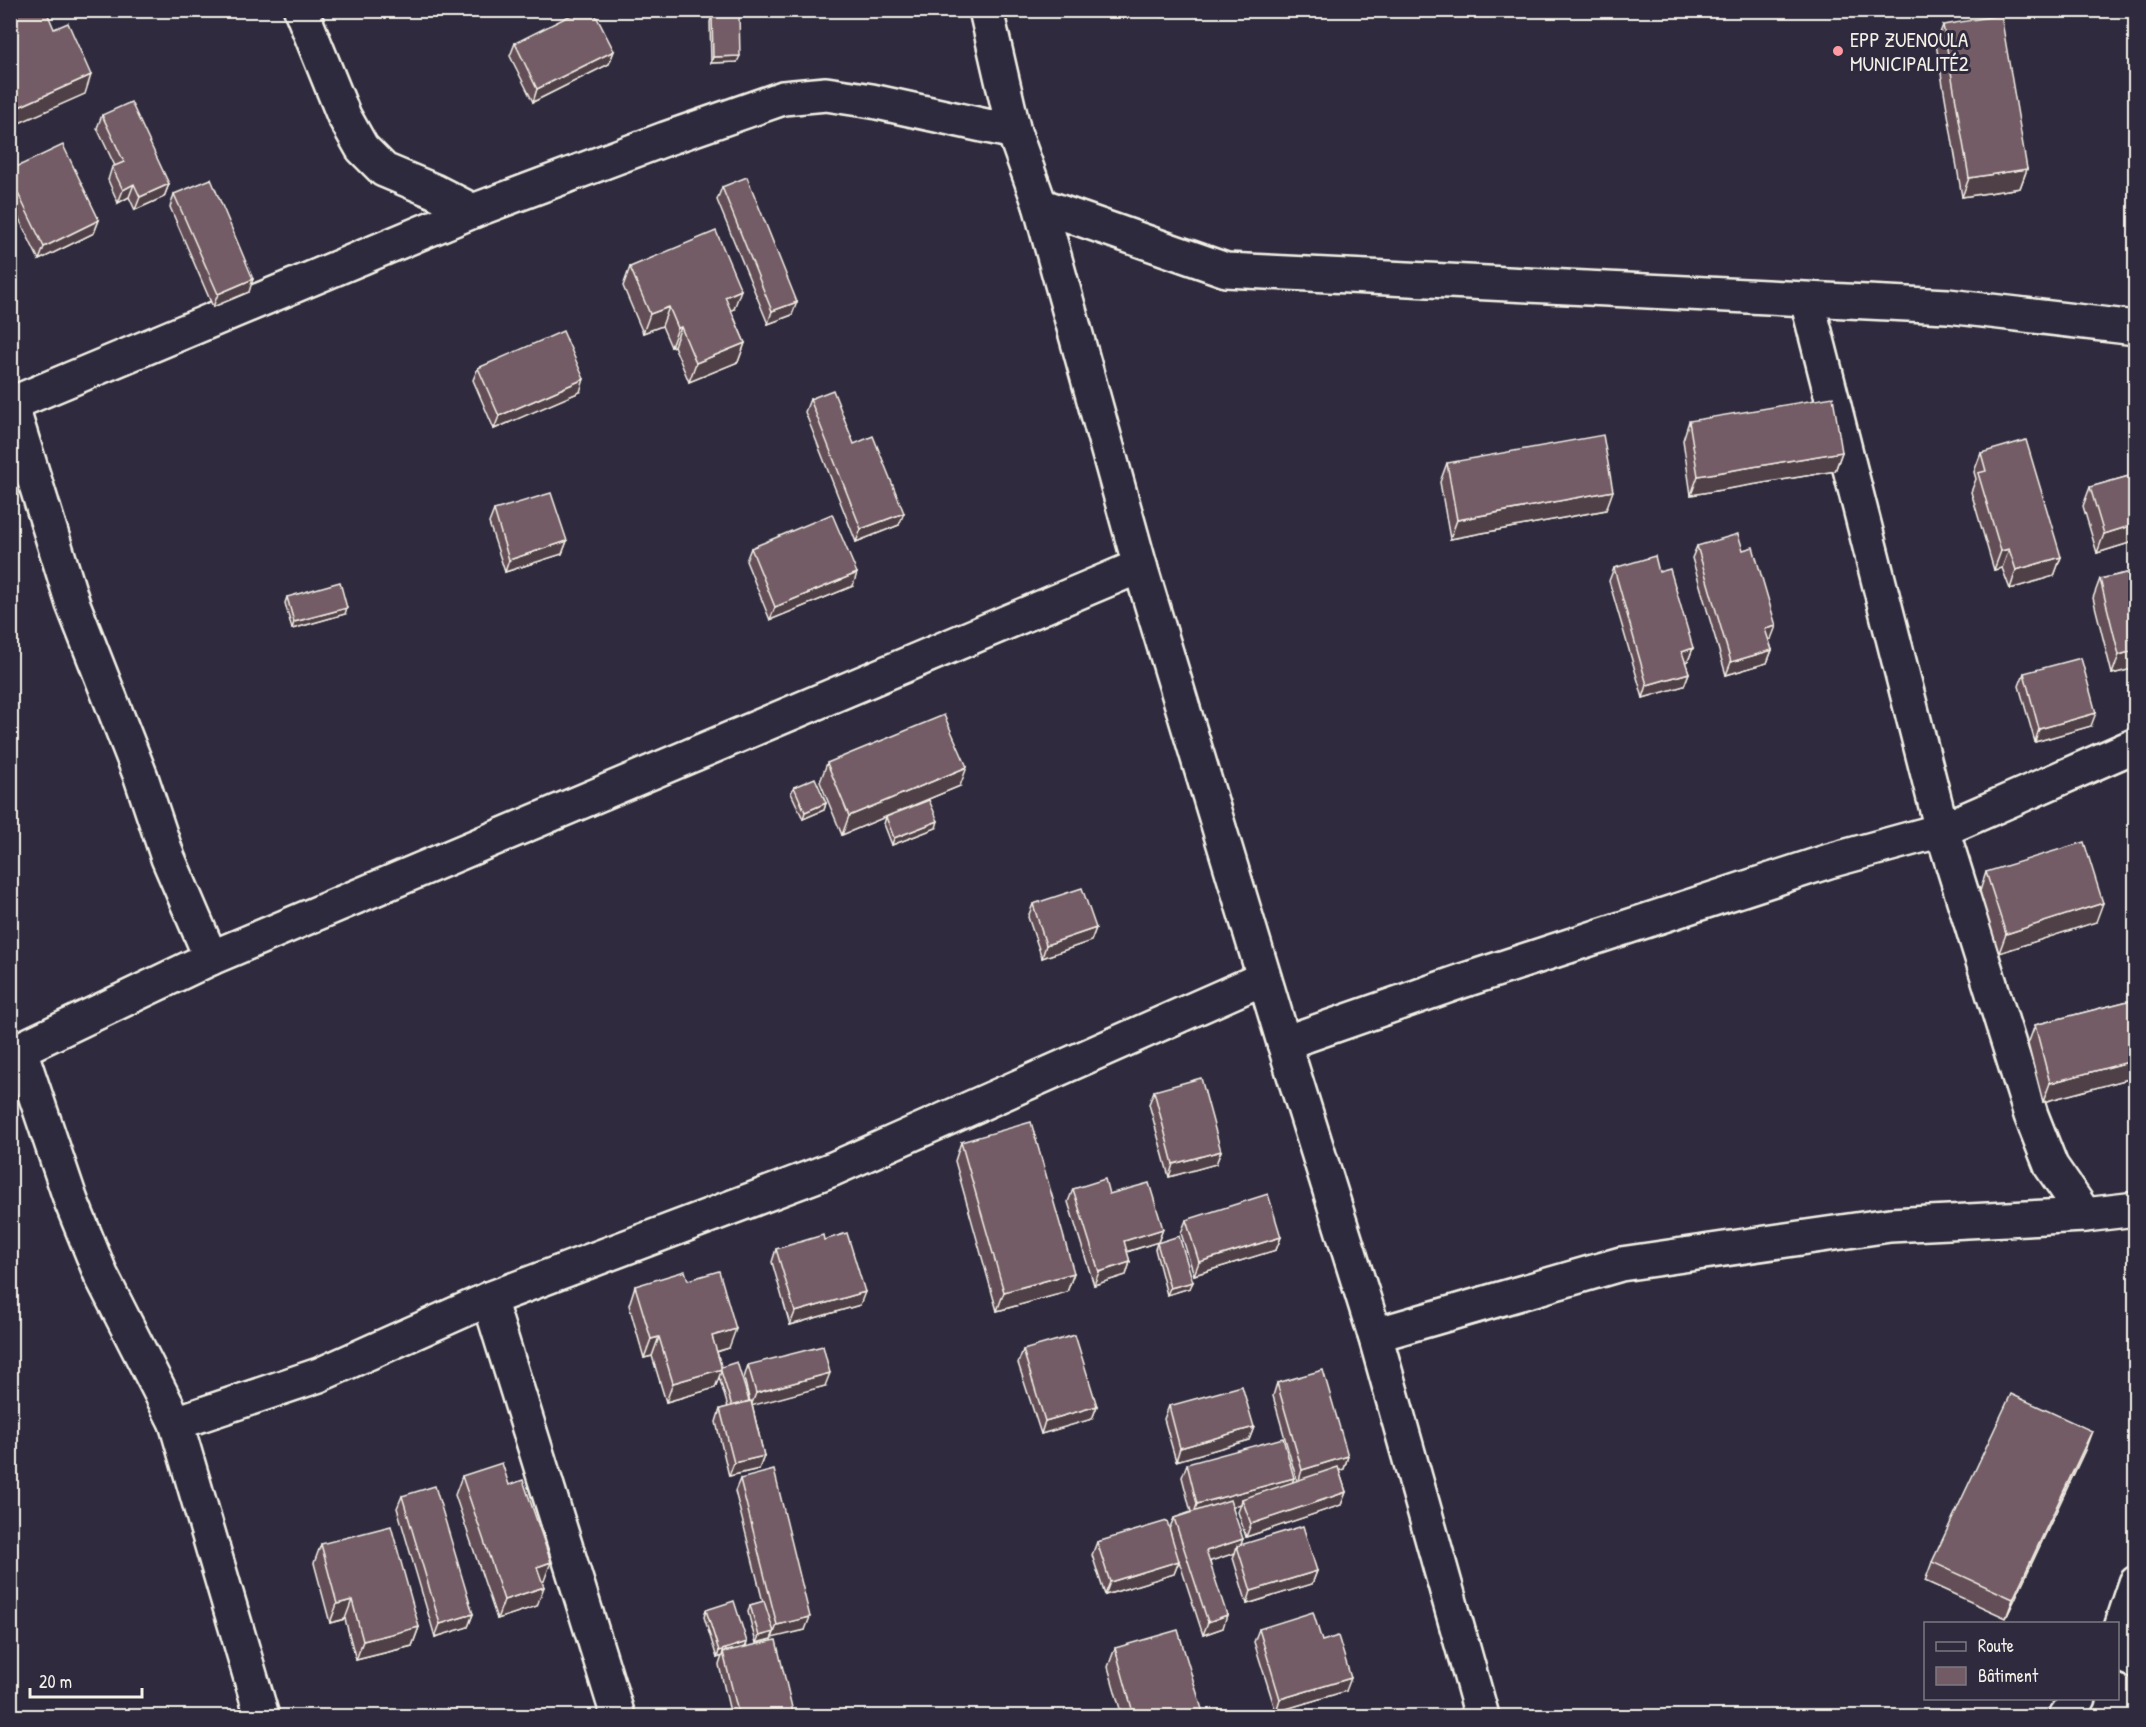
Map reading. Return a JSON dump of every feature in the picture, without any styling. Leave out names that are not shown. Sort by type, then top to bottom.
[{"type":"street","points":[[301,10],[345,116],[362,148],[384,170],[434,191],[473,211]]},
{"type":"street","points":[[986,10],[1014,132],[1040,205],[1140,566],[1264,978],[1375,1335],[1482,1716]]},
{"type":"street","points":[[211,958],[168,858],[141,777],[73,604],[11,403],[473,211],[665,138],[783,98],[826,94],[860,99],[1014,132]]},
{"type":"street","points":[[1040,205],[1226,270],[1948,306],[2136,328]]},
{"type":"street","points":[[1807,300],[1942,830],[2031,1114],[2051,1166],[2085,1215]]},
{"type":"street","points":[[262,1716],[176,1423],[101,1275],[15,1052],[211,958],[1140,566]]},
{"type":"street","points":[[1284,1043],[1462,981],[1818,864],[1942,830],[2136,745]]},
{"type":"street","points":[[176,1423],[320,1375],[489,1299],[832,1169],[1264,978]]},
{"type":"street","points":[[1375,1335],[1621,1264],[1890,1225],[2085,1215],[2136,1209]]},
{"type":"street","points":[[489,1299],[618,1716]]},
{"type":"street","points":[[2119,1633],[2136,1583]]},
{"type":"street","points":[[2119,1654],[2136,1661]]},
{"type":"street","points":[[2066,1716],[2078,1700]]},
{"type":"building","points":[[10,10],[46,10],[54,29],[68,23],[91,75],[12,110],[10,106]]},
{"type":"building","points":[[581,10],[593,10],[614,51],[537,89],[515,43]]},
{"type":"building","points":[[739,14],[740,56],[713,57],[712,15]]},
{"type":"building","points":[[2001,15],[2027,169],[1969,178],[1943,25]]},
{"type":"building","points":[[131,102],[169,184],[140,197],[134,184],[123,190],[112,167],[124,162],[102,115]]},
{"type":"building","points":[[63,145],[99,220],[44,247],[10,177],[10,170]]},
{"type":"building","points":[[747,177],[797,302],[772,311],[722,187]]},
{"type":"building","points":[[211,179],[253,279],[218,294],[174,194]]},
{"type":"building","points":[[716,231],[741,290],[725,297],[745,343],[696,363],[681,327],[678,328],[669,307],[650,314],[630,267]]},
{"type":"building","points":[[563,331],[584,379],[499,416],[478,368]]},
{"type":"building","points":[[833,390],[854,444],[873,436],[904,513],[861,529],[810,399]]},
{"type":"building","points":[[1833,397],[1842,452],[1698,476],[1689,421]]},
{"type":"building","points":[[1603,435],[1613,491],[1457,520],[1447,463]]},
{"type":"building","points":[[2026,440],[2061,557],[2016,570],[2009,549],[2001,551],[1978,473],[1986,471],[1981,453]]},
{"type":"building","points":[[2136,474],[2136,524],[2104,534],[2090,487]]},
{"type":"building","points":[[551,493],[567,541],[509,560],[494,510]]},
{"type":"building","points":[[832,514],[857,573],[775,607],[751,548]]},
{"type":"building","points":[[1738,534],[1743,550],[1753,547],[1776,626],[1765,629],[1772,650],[1731,662],[1697,546]]},
{"type":"building","points":[[1655,556],[1659,572],[1670,569],[1693,648],[1682,652],[1689,673],[1647,685],[1614,568]]},
{"type":"building","points":[[2136,571],[2136,650],[2119,655],[2100,579]]},
{"type":"building","points":[[340,582],[347,608],[294,622],[287,597]]},
{"type":"building","points":[[2081,658],[2096,713],[2039,729],[2024,673]]},
{"type":"building","points":[[944,715],[967,767],[849,816],[827,763]]},
{"type":"building","points":[[815,778],[826,803],[805,812],[794,787]]},
{"type":"building","points":[[929,800],[938,821],[894,838],[886,817]]},
{"type":"building","points":[[2084,842],[2103,903],[2006,934],[1986,872]]},
{"type":"building","points":[[1082,888],[1096,928],[1046,945],[1033,904]]},
{"type":"building","points":[[2136,999],[2136,1060],[2050,1083],[2035,1025]]},
{"type":"building","points":[[1201,1078],[1221,1151],[1173,1164],[1154,1091]]},
{"type":"building","points":[[1031,1122],[1074,1273],[1004,1292],[961,1142]]},
{"type":"building","points":[[1105,1179],[1109,1194],[1149,1183],[1163,1229],[1124,1241],[1130,1262],[1099,1272],[1073,1189]]},
{"type":"building","points":[[1268,1194],[1281,1237],[1199,1262],[1186,1220]]},
{"type":"building","points":[[847,1233],[865,1292],[795,1312],[776,1249],[823,1235],[824,1240]]},
{"type":"building","points":[[1179,1236],[1193,1282],[1170,1288],[1157,1243]]},
{"type":"building","points":[[685,1271],[688,1280],[719,1271],[736,1329],[712,1336],[722,1369],[673,1383],[659,1337],[651,1339],[635,1286]]},
{"type":"building","points":[[1075,1335],[1097,1406],[1045,1421],[1023,1350]]},
{"type":"building","points":[[823,1346],[830,1373],[756,1393],[748,1365]]},
{"type":"building","points":[[737,1362],[749,1401],[732,1406],[721,1367]]},
{"type":"building","points":[[1323,1370],[1348,1456],[1302,1470],[1277,1383]]},
{"type":"building","points":[[1242,1386],[1254,1427],[1180,1448],[1169,1406]]},
{"type":"building","points":[[2011,1394],[2092,1431],[2013,1599],[1932,1562]]},
{"type":"building","points":[[751,1401],[764,1456],[734,1463],[720,1409]]},
{"type":"building","points":[[1283,1438],[1294,1478],[1197,1504],[1187,1464]]},
{"type":"building","points":[[502,1463],[509,1485],[523,1480],[551,1562],[537,1567],[544,1587],[504,1600],[462,1476]]},
{"type":"building","points":[[1338,1467],[1346,1492],[1251,1524],[1242,1499]]},
{"type":"building","points":[[774,1470],[810,1617],[777,1625],[740,1479]]},
{"type":"building","points":[[435,1486],[473,1614],[440,1624],[402,1496]]},
{"type":"building","points":[[1230,1500],[1243,1539],[1206,1551],[1227,1615],[1208,1622],[1174,1518]]},
{"type":"building","points":[[1167,1521],[1179,1561],[1110,1582],[1097,1542]]},
{"type":"building","points":[[391,1526],[419,1627],[363,1641],[352,1600],[337,1604],[321,1544]]},
{"type":"building","points":[[1303,1526],[1317,1571],[1251,1591],[1237,1546]]},
{"type":"building","points":[[734,1601],[747,1642],[719,1651],[706,1610]]},
{"type":"building","points":[[764,1601],[774,1632],[759,1636],[750,1605]]},
{"type":"building","points":[[1313,1612],[1322,1641],[1338,1636],[1351,1678],[1280,1699],[1259,1629]]},
{"type":"building","points":[[1178,1630],[1204,1716],[1134,1716],[1115,1648]]},
{"type":"building","points":[[776,1640],[794,1716],[739,1716],[723,1652]]},
{"type":"place","name":"EPP ZUENOULA MUNICIPALITÉ2","points":[[1838,51]]}]
